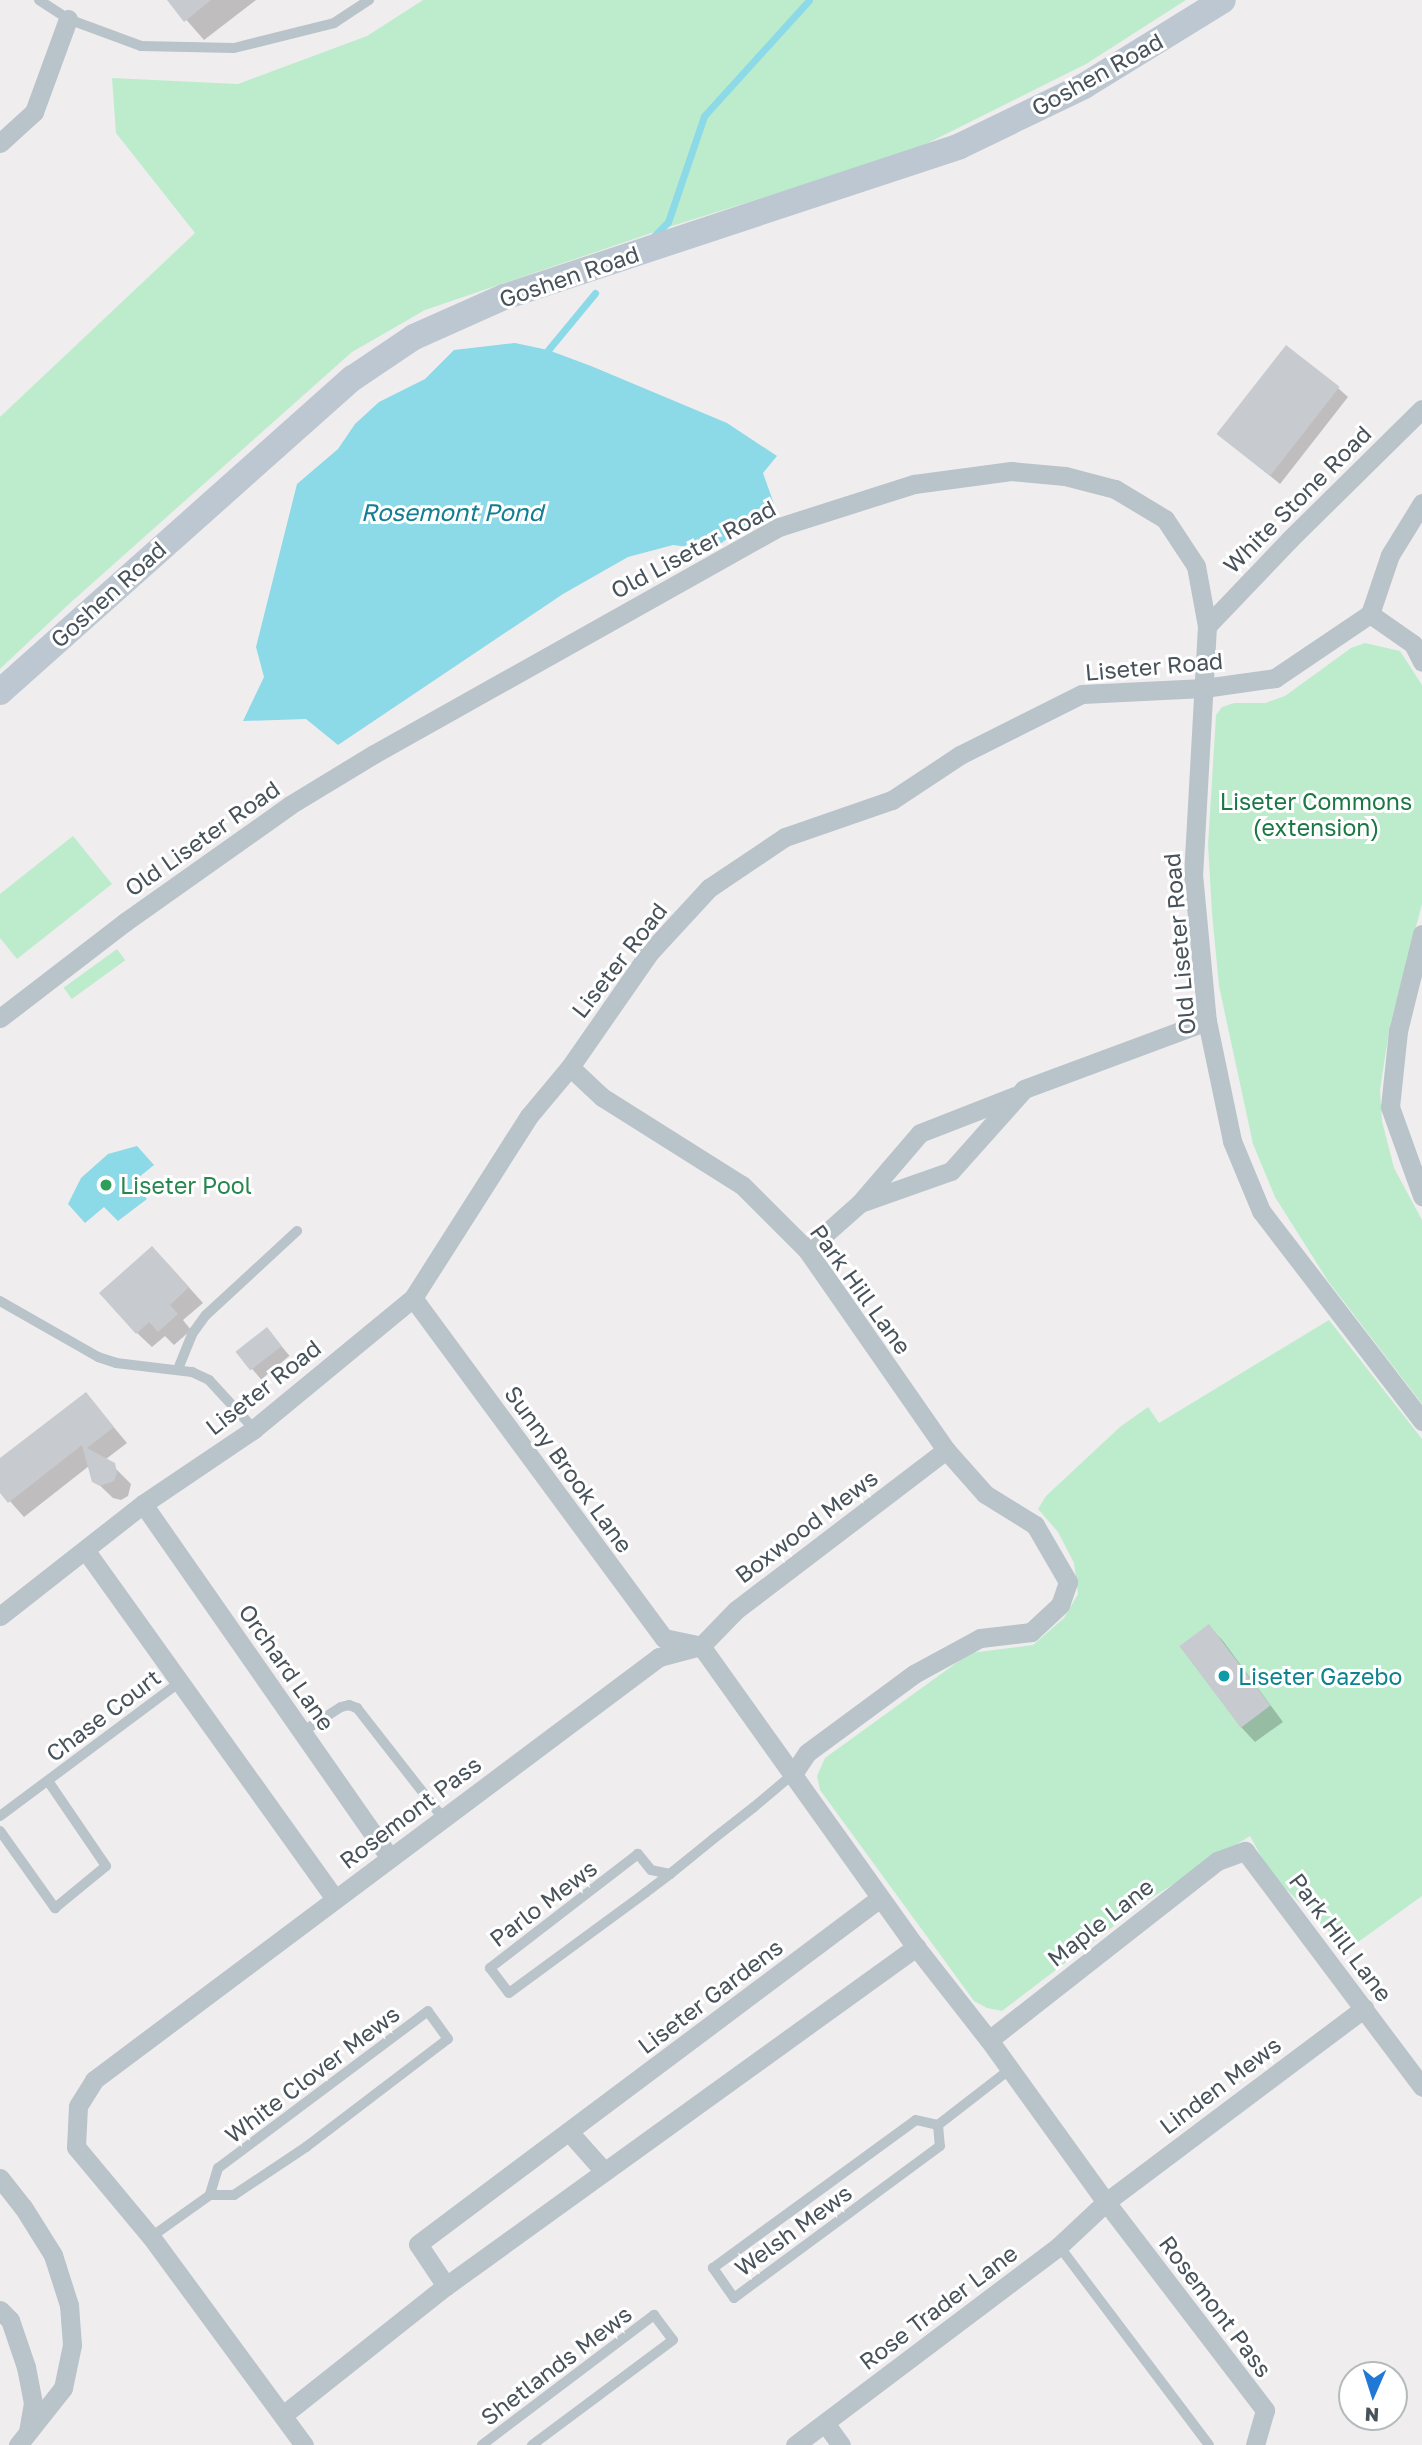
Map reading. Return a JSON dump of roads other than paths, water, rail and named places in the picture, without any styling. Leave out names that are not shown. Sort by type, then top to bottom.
[{"type":"main road","name":"Goshen Road","points":[[0,692],[353,378],[414,337],[505,297],[960,146],[1084,86],[1223,0]]},
{"type":"street","points":[[0,143],[34,113],[68,19]]},
{"type":"street","name":"White Stone Road","points":[[1207,626],[1290,539],[1422,409]]},
{"type":"street","name":"Old Liseter Road","points":[[0,1018],[125,922],[290,805],[374,754],[779,527],[914,484],[1011,471],[1065,476],[1115,489],[1165,519],[1196,566],[1207,626],[1193,874],[1207,1021],[1232,1141],[1261,1211],[1422,1421]]},
{"type":"street","points":[[1422,503],[1390,555],[1370,614],[1413,644],[1422,662]]},
{"type":"street","name":"Liseter Road","points":[[0,1616],[143,1504],[254,1429],[412,1298],[529,1116],[570,1067],[650,952],[709,888],[785,837],[891,800],[960,755],[1082,694],[1204,688],[1275,678],[1370,614]]},
{"type":"street","points":[[1422,934],[1398,1031],[1390,1107],[1422,1196]]},
{"type":"street","points":[[807,1250],[860,1203],[920,1133],[1207,1021]]},
{"type":"street","name":"Park Hill Lane","points":[[570,1067],[602,1097],[742,1185],[807,1250],[946,1450],[985,1494],[1035,1525],[1068,1582],[1060,1605],[1031,1632],[980,1637],[915,1674],[807,1753],[792,1775]]},
{"type":"street","points":[[860,1203],[951,1171],[1023,1091]]},
{"type":"street","name":"Sunny Brook Lane","points":[[412,1298],[663,1638],[701,1646]]},
{"type":"street","name":"Boxwood Mews","points":[[701,1646],[736,1610],[946,1450]]},
{"type":"street","name":"Orchard Lane","points":[[143,1504],[390,1858]]},
{"type":"street","points":[[86,1551],[335,1899]]},
{"type":"street","points":[[701,1646],[880,1898],[989,2040],[1107,2202]]},
{"type":"street","name":"Rosemont Pass","points":[[304,2445],[151,2237],[76,2147],[78,2106],[94,2080],[659,1657],[701,1646]]},
{"type":"street","name":"Park Hill Lane","points":[[1245,1851],[1422,2087]]},
{"type":"street","name":"Maple Lane","points":[[989,2040],[1217,1861],[1245,1851]]},
{"type":"street","name":"Liseter Gardens","points":[[446,2286],[418,2244],[570,2133],[880,1898]]},
{"type":"street","points":[[283,2415],[446,2286],[603,2170],[916,1947]]},
{"type":"street","name":"Linden Mews","points":[[1107,2202],[1364,2008]]},
{"type":"street","points":[[570,2133],[603,2170]]},
{"type":"street","points":[[0,2178],[23,2207],[54,2255],[69,2305],[72,2345],[63,2388],[23,2440]]},
{"type":"street","name":"Rosemont Pass","points":[[1107,2202],[1265,2410],[1255,2445]]},
{"type":"street","name":"Rose Trader Lane","points":[[795,2445],[1059,2246],[1107,2202]]},
{"type":"street","points":[[0,2310],[10,2320],[26,2367],[33,2403],[23,2440]]},
{"type":"street","points":[[825,2423],[841,2445]]},
{"type":"lane","points":[[39,0],[68,19],[141,46],[234,48],[334,23],[369,0]]},
{"type":"lane","points":[[178,1369],[192,1334],[205,1315],[297,1231]]},
{"type":"lane","points":[[0,1301],[107,1360],[135,1366],[178,1369],[209,1380],[254,1429]]},
{"type":"lane","name":"Chase Court","points":[[0,1816],[181,1681]]},
{"type":"lane","points":[[302,1732],[341,1707],[349,1705],[357,1708],[381,1735],[443,1818]]},
{"type":"lane","name":"Parlo Mews","points":[[670,1874],[651,1870],[638,1854],[490,1968],[509,1993],[670,1874],[792,1775]]},
{"type":"lane","name":"Chase Court","points":[[0,1830],[55,1908],[106,1866],[48,1781]]},
{"type":"lane","name":"White Clover Mews","points":[[151,2237],[210,2195],[234,2195],[306,2147],[448,2039],[428,2011],[218,2168],[210,2195]]},
{"type":"lane","points":[[938,2125],[1009,2070]]},
{"type":"lane","name":"Welsh Mews","points":[[916,2120],[938,2125],[940,2146],[734,2298],[713,2268],[916,2120]]},
{"type":"lane","points":[[1059,2246],[1209,2445]]},
{"type":"lane","name":"Shetlands Mews","points":[[482,2445],[654,2315],[673,2340],[532,2445]]},
{"type":"water","name":"Rosemont Pond","points":[[515,343],[548,350],[591,366],[727,423],[777,456],[763,473],[774,504],[712,550],[673,545],[628,557],[563,594],[338,745],[306,719],[243,721],[264,677],[256,647],[297,484],[338,449],[355,424],[379,402],[425,379],[454,350]]},
{"type":"water","name":"Liseter Pool","points":[[137,1146],[154,1165],[133,1182],[147,1199],[118,1221],[104,1207],[85,1223],[68,1204],[81,1178],[108,1154]]},
{"type":"waterway","points":[[651,239],[668,222],[704,116],[809,0]]},
{"type":"waterway","points":[[548,350],[595,293]]},
{"type":"place","name":"Liseter Pool","points":[[106,1185]]},
{"type":"place","name":"Liseter Gazebo","points":[[1224,1676]]},
{"type":"park label","name":"Liseter Commons (extension)","points":[[1316,814]]}]
